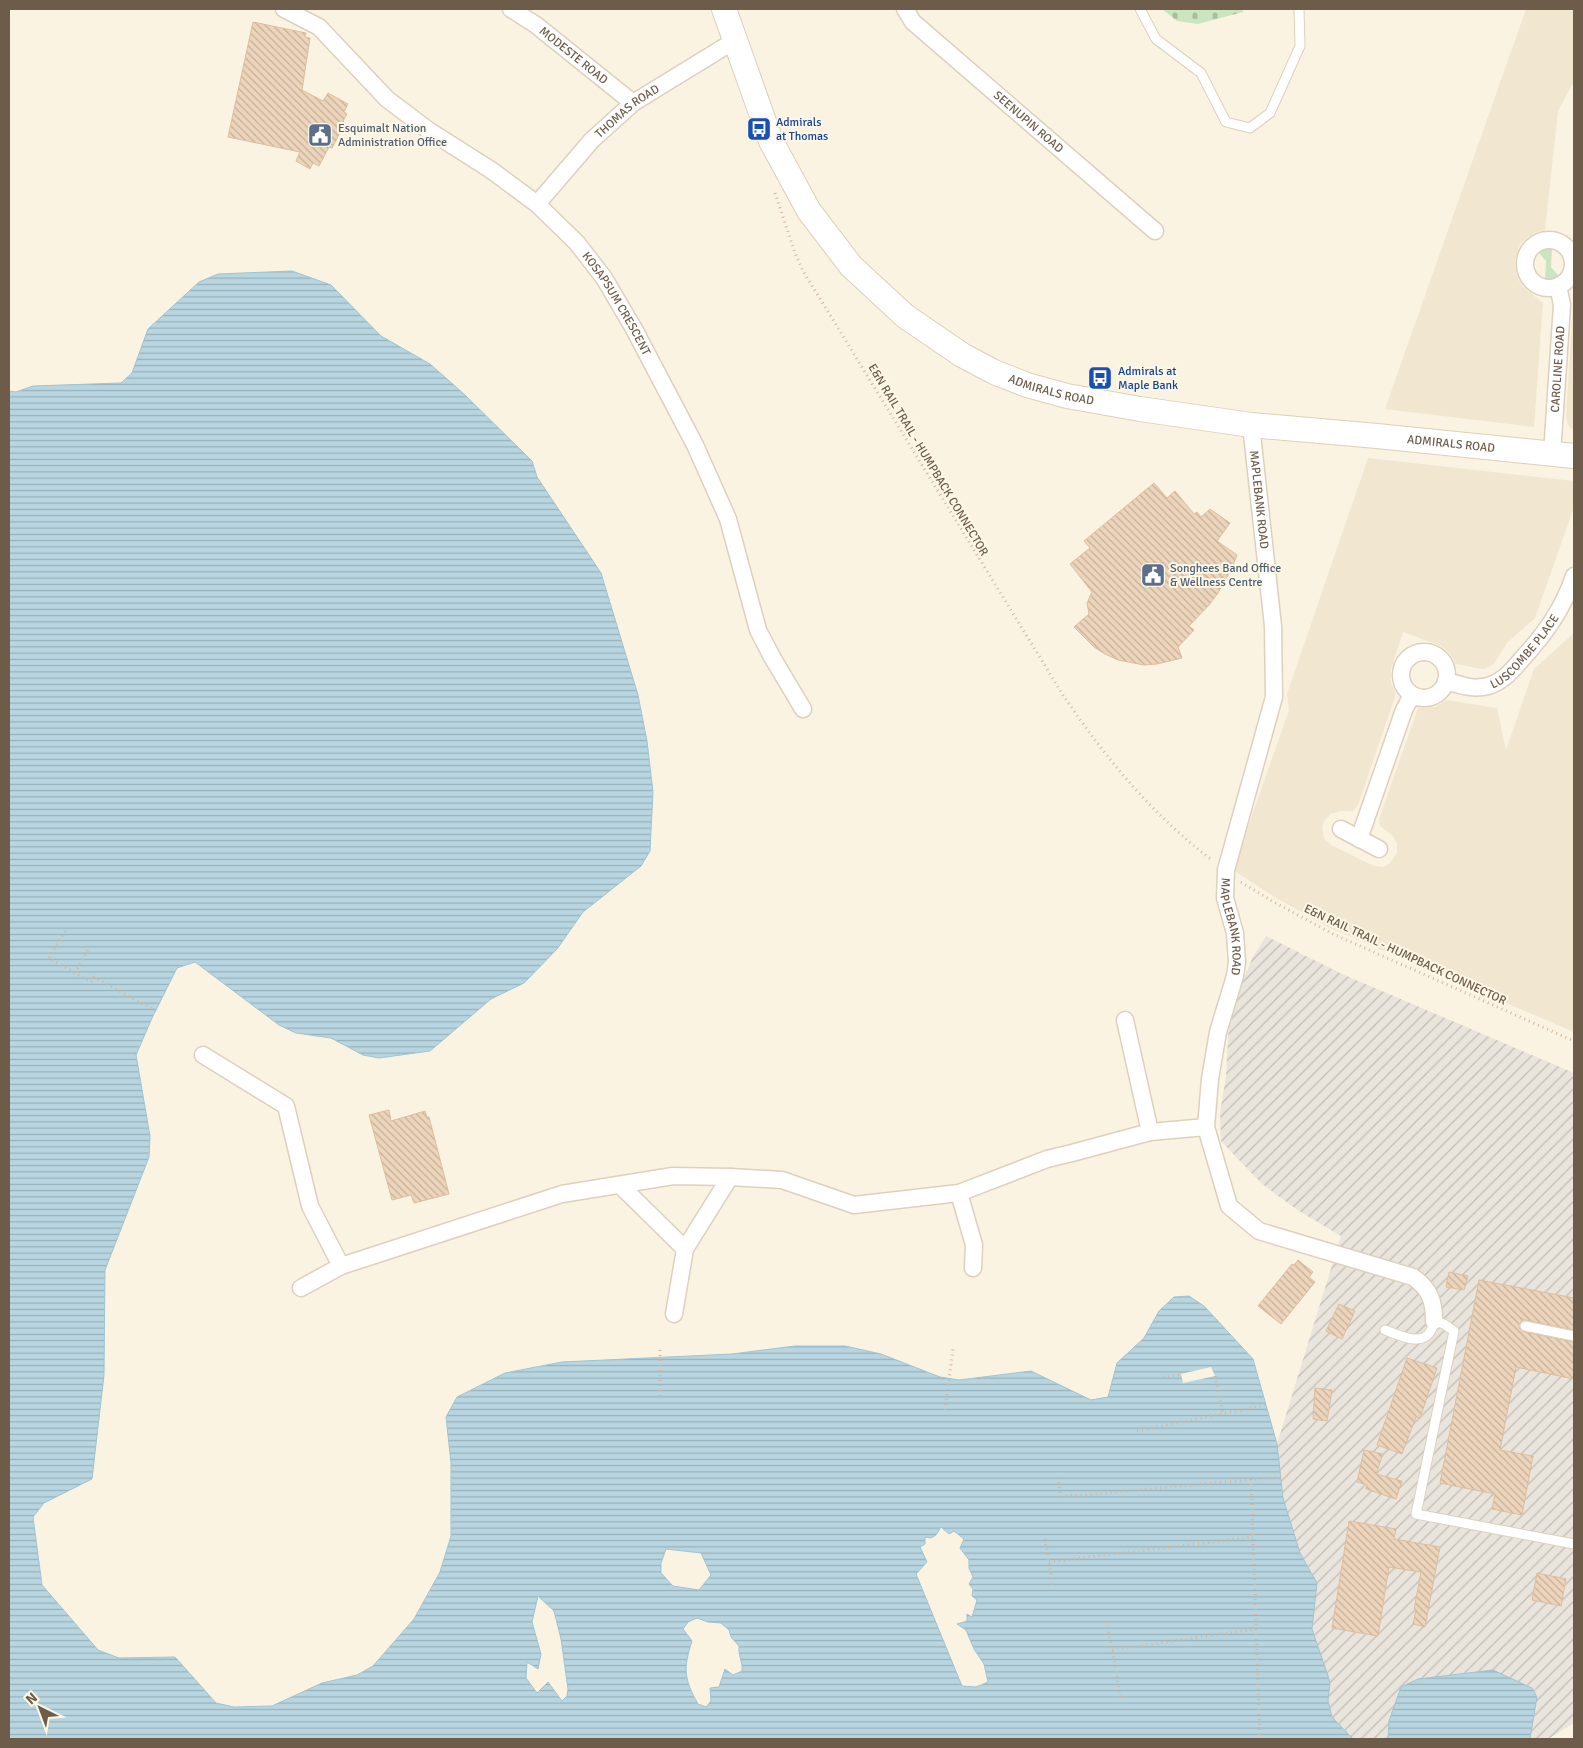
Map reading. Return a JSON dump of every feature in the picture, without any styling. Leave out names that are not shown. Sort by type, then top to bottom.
[{"type":"main road","name":"ADMIRALS ROAD","points":[[724,9],[734,41],[772,141],[809,211],[851,266],[905,316],[962,355],[994,372],[1027,385],[1067,396],[1169,414],[1251,425],[1563,455]]},
{"type":"street","name":"KOSAPSUM CRESCENT","points":[[284,9],[319,28],[387,99],[428,130],[491,170],[537,204],[578,243],[604,278],[639,337],[695,446],[728,519],[758,630],[803,709]]},
{"type":"street","name":"MODESTE ROAD","points":[[511,9],[536,25],[633,103]]},
{"type":"street","name":"SEENUPIN ROAD","points":[[906,9],[913,22],[1155,231]]},
{"type":"street","name":"THOMAS ROAD","points":[[537,204],[592,140],[633,103],[734,41]]},
{"type":"street","name":"CAROLINE ROAD","points":[[1558,286],[1562,305],[1563,455]]},
{"type":"street","name":"MAPLEBANK ROAD","points":[[1251,425],[1273,626],[1274,697],[1226,870],[1225,898],[1235,933],[1237,962],[1235,976],[1218,1032],[1210,1079],[1206,1127],[1228,1206],[1260,1231],[1414,1277],[1432,1298],[1434,1321]]},
{"type":"street","name":"LUSCOMBE PLACE","points":[[1446,681],[1471,687],[1480,687],[1488,686],[1504,678],[1540,639],[1556,616],[1570,601],[1574,576]]},
{"type":"street","points":[[1418,652],[1427,652],[1440,658],[1446,666],[1446,681],[1442,689],[1430,697],[1421,698],[1412,695],[1402,684],[1401,670],[1409,657],[1418,652]]},
{"type":"street","points":[[1360,838],[1404,710],[1412,695]]},
{"type":"street","points":[[1341,829],[1379,849]]},
{"type":"street","points":[[1126,1020],[1150,1132]]},
{"type":"street","points":[[203,1055],[286,1106],[310,1206],[341,1266]]},
{"type":"street","points":[[301,1288],[341,1266],[562,1194],[673,1176],[730,1177],[782,1180],[854,1205],[959,1193],[1047,1159],[1150,1132],[1206,1127]]},
{"type":"street","points":[[674,1314],[685,1249],[730,1177]]},
{"type":"street","points":[[620,1184],[685,1249]]},
{"type":"street","points":[[959,1193],[974,1245],[973,1268]]},
{"type":"lane","points":[[1140,9],[1156,39],[1201,73],[1226,122],[1250,128],[1270,113],[1300,46],[1299,9]]},
{"type":"lane","points":[[1385,1330],[1417,1339],[1423,1338],[1430,1332],[1434,1321],[1454,1330],[1416,1514],[1574,1544]]},
{"type":"lane","points":[[1525,1326],[1574,1336]]},
{"type":"path","name":"E&N RAIL TRAIL - HUMPBACK CONNECTOR","points":[[773,188],[795,253],[803,270],[1063,695],[1094,740],[1135,789],[1166,820],[1219,865]]},
{"type":"path","name":"E&N RAIL TRAIL - HUMPBACK CONNECTOR","points":[[1240,880],[1272,902],[1333,934],[1574,1041]]},
{"type":"path","points":[[65,931],[49,958],[91,982],[94,977],[156,1011]]},
{"type":"path","points":[[76,973],[89,948]]},
{"type":"path","points":[[660,1349],[660,1396]]},
{"type":"path","points":[[945,1410],[953,1349]]},
{"type":"path","points":[[1163,1377],[1181,1374]]},
{"type":"path","points":[[1215,1376],[1223,1414]]},
{"type":"path","points":[[1137,1431],[1266,1405]]},
{"type":"path","points":[[1058,1477],[1061,1496],[1280,1477]]},
{"type":"path","points":[[1251,1479],[1260,1739]]},
{"type":"path","points":[[1049,1562],[1253,1538]]},
{"type":"path","points":[[1045,1539],[1053,1587]]},
{"type":"path","points":[[1107,1622],[1121,1700]]},
{"type":"path","points":[[1112,1650],[1256,1629]]},
{"type":"shaded area","points":[[1526,9],[1574,9],[1574,81],[1558,111],[1545,230],[1534,233],[1523,241],[1515,260],[1516,274],[1522,286],[1543,303],[1534,427],[1385,409]]},
{"type":"shaded area","points":[[1574,288],[1574,431],[1568,425],[1566,416]]},
{"type":"shaded area","points":[[1368,458],[1574,481],[1574,507],[1535,618],[1507,643],[1494,664],[1482,669],[1456,664],[1450,654],[1441,646],[1403,632],[1391,669],[1391,682],[1396,694],[1358,805],[1353,811],[1340,811],[1330,814],[1322,827],[1324,838],[1331,845],[1374,866],[1383,867],[1390,863],[1397,853],[1397,844],[1393,836],[1380,826],[1379,819],[1418,708],[1436,707],[1446,700],[1497,708],[1506,750],[1534,669],[1574,633],[1574,1032],[1328,927],[1278,899],[1233,870],[1289,710],[1287,694]]},
{"type":"shaded area","points":[[1266,936],[1342,974],[1574,1073],[1574,1723],[1548,1739],[1530,1739],[1389,1721],[1388,1739],[1353,1739],[1332,1717],[1328,1701],[1330,1682],[1312,1629],[1317,1583],[1300,1553],[1283,1498],[1277,1444],[1341,1236],[1299,1211],[1260,1182],[1221,1141],[1220,1112],[1226,1077],[1229,1019],[1244,977],[1253,957]]},
{"type":"green space","points":[[1162,9],[1243,9],[1243,12],[1198,24],[1177,21]]},
{"type":"green space","points":[[1543,249],[1552,249],[1551,267],[1559,276],[1545,279],[1546,261],[1538,252]]},
{"type":"water","points":[[292,271],[331,285],[381,336],[430,364],[464,394],[532,461],[537,477],[601,573],[638,695],[647,741],[653,792],[650,851],[641,866],[583,912],[557,949],[524,983],[491,999],[430,1051],[379,1058],[363,1055],[331,1038],[296,1033],[279,1025],[195,962],[177,968],[136,1055],[150,1136],[149,1157],[105,1270],[104,1375],[92,1479],[44,1503],[33,1517],[42,1585],[98,1650],[119,1658],[175,1657],[216,1703],[234,1707],[272,1706],[322,1683],[357,1675],[373,1666],[414,1619],[440,1572],[451,1536],[451,1463],[446,1417],[457,1397],[505,1373],[562,1362],[732,1354],[795,1346],[845,1346],[881,1354],[940,1377],[959,1380],[1031,1371],[1091,1400],[1108,1397],[1117,1363],[1144,1338],[1159,1311],[1174,1297],[1189,1296],[1204,1306],[1253,1359],[1277,1444],[1283,1498],[1300,1553],[1317,1583],[1312,1629],[1330,1682],[1328,1701],[1332,1717],[1353,1739],[9,1739],[9,391],[16,392],[33,386],[121,383],[132,373],[148,329],[199,282],[218,274]],"holes":[[[941,1527],[949,1534],[954,1531],[964,1539],[960,1548],[969,1560],[969,1568],[973,1577],[969,1584],[973,1589],[972,1596],[977,1600],[972,1617],[967,1614],[967,1621],[957,1624],[966,1630],[974,1649],[984,1664],[988,1682],[976,1687],[962,1686],[916,1574],[927,1562],[920,1547],[925,1544],[925,1537],[931,1538],[936,1535]],[[666,1549],[701,1553],[711,1575],[699,1590],[673,1586],[661,1573],[661,1563]],[[538,1596],[554,1611],[561,1639],[568,1689],[567,1696],[562,1701],[548,1682],[537,1693],[526,1678],[527,1662],[538,1669],[541,1654],[532,1622]],[[697,1618],[708,1622],[721,1623],[729,1630],[731,1637],[739,1646],[742,1671],[733,1675],[725,1669],[719,1687],[710,1688],[711,1701],[706,1707],[698,1704],[686,1674],[687,1659],[692,1641],[683,1629],[688,1622]]]},
{"type":"water","points":[[1493,1670],[1532,1688],[1537,1697],[1530,1739],[1388,1739],[1389,1721],[1401,1687],[1418,1679]]},
{"type":"pier","points":[[1211,1367],[1215,1376],[1183,1383],[1181,1374]]},
{"type":"building","points":[[253,22],[306,33],[305,37],[310,38],[302,90],[323,101],[328,93],[348,104],[344,112],[347,114],[343,121],[345,123],[332,148],[329,147],[319,166],[313,163],[310,169],[296,161],[300,152],[228,137]]},
{"type":"building","name":"Songhees Band Office & Wellness Centre","points":[[1154,483],[1167,498],[1175,491],[1194,514],[1197,512],[1201,517],[1210,509],[1230,523],[1217,541],[1237,555],[1218,593],[1189,626],[1194,630],[1178,647],[1182,658],[1144,665],[1118,660],[1105,654],[1094,647],[1074,627],[1089,614],[1087,603],[1092,592],[1070,564],[1090,548],[1084,541]]},
{"type":"building","points":[[389,1110],[391,1121],[425,1111],[427,1117],[429,1117],[449,1194],[414,1203],[411,1195],[392,1200],[369,1115]]},
{"type":"building","points":[[1298,1260],[1313,1272],[1309,1277],[1315,1282],[1281,1324],[1258,1306],[1292,1264],[1294,1265]]},
{"type":"building","points":[[1449,1272],[1468,1276],[1464,1290],[1446,1287]]},
{"type":"building","points":[[1479,1280],[1574,1298],[1574,1330],[1526,1320],[1519,1324],[1519,1328],[1524,1332],[1574,1342],[1574,1379],[1516,1367],[1500,1450],[1533,1456],[1522,1515],[1492,1509],[1495,1494],[1440,1483]]},
{"type":"building","points":[[1339,1304],[1355,1311],[1342,1339],[1326,1331]]},
{"type":"building","points":[[1407,1358],[1437,1368],[1420,1418],[1416,1417],[1402,1454],[1377,1445]]},
{"type":"building","points":[[1315,1388],[1332,1390],[1327,1421],[1313,1419]]},
{"type":"building","points":[[1364,1450],[1383,1454],[1376,1474],[1402,1481],[1396,1499],[1366,1489],[1367,1485],[1357,1482]]},
{"type":"building","points":[[1349,1521],[1396,1529],[1394,1539],[1440,1547],[1425,1627],[1413,1624],[1421,1572],[1389,1567],[1378,1636],[1332,1628]]},
{"type":"building","points":[[1537,1573],[1566,1579],[1561,1606],[1532,1600]]},
{"type":"place","name":"Admirals at Thomas","points":[[759,129]]},
{"type":"place","name":"Esquimalt Nation Administration Office","points":[[320,135]]},
{"type":"place","name":"Admirals at Maple Bank","points":[[1100,378]]},
{"type":"place","name":"Songhees Band Office & Wellness Centre","points":[[1153,575]]}]
